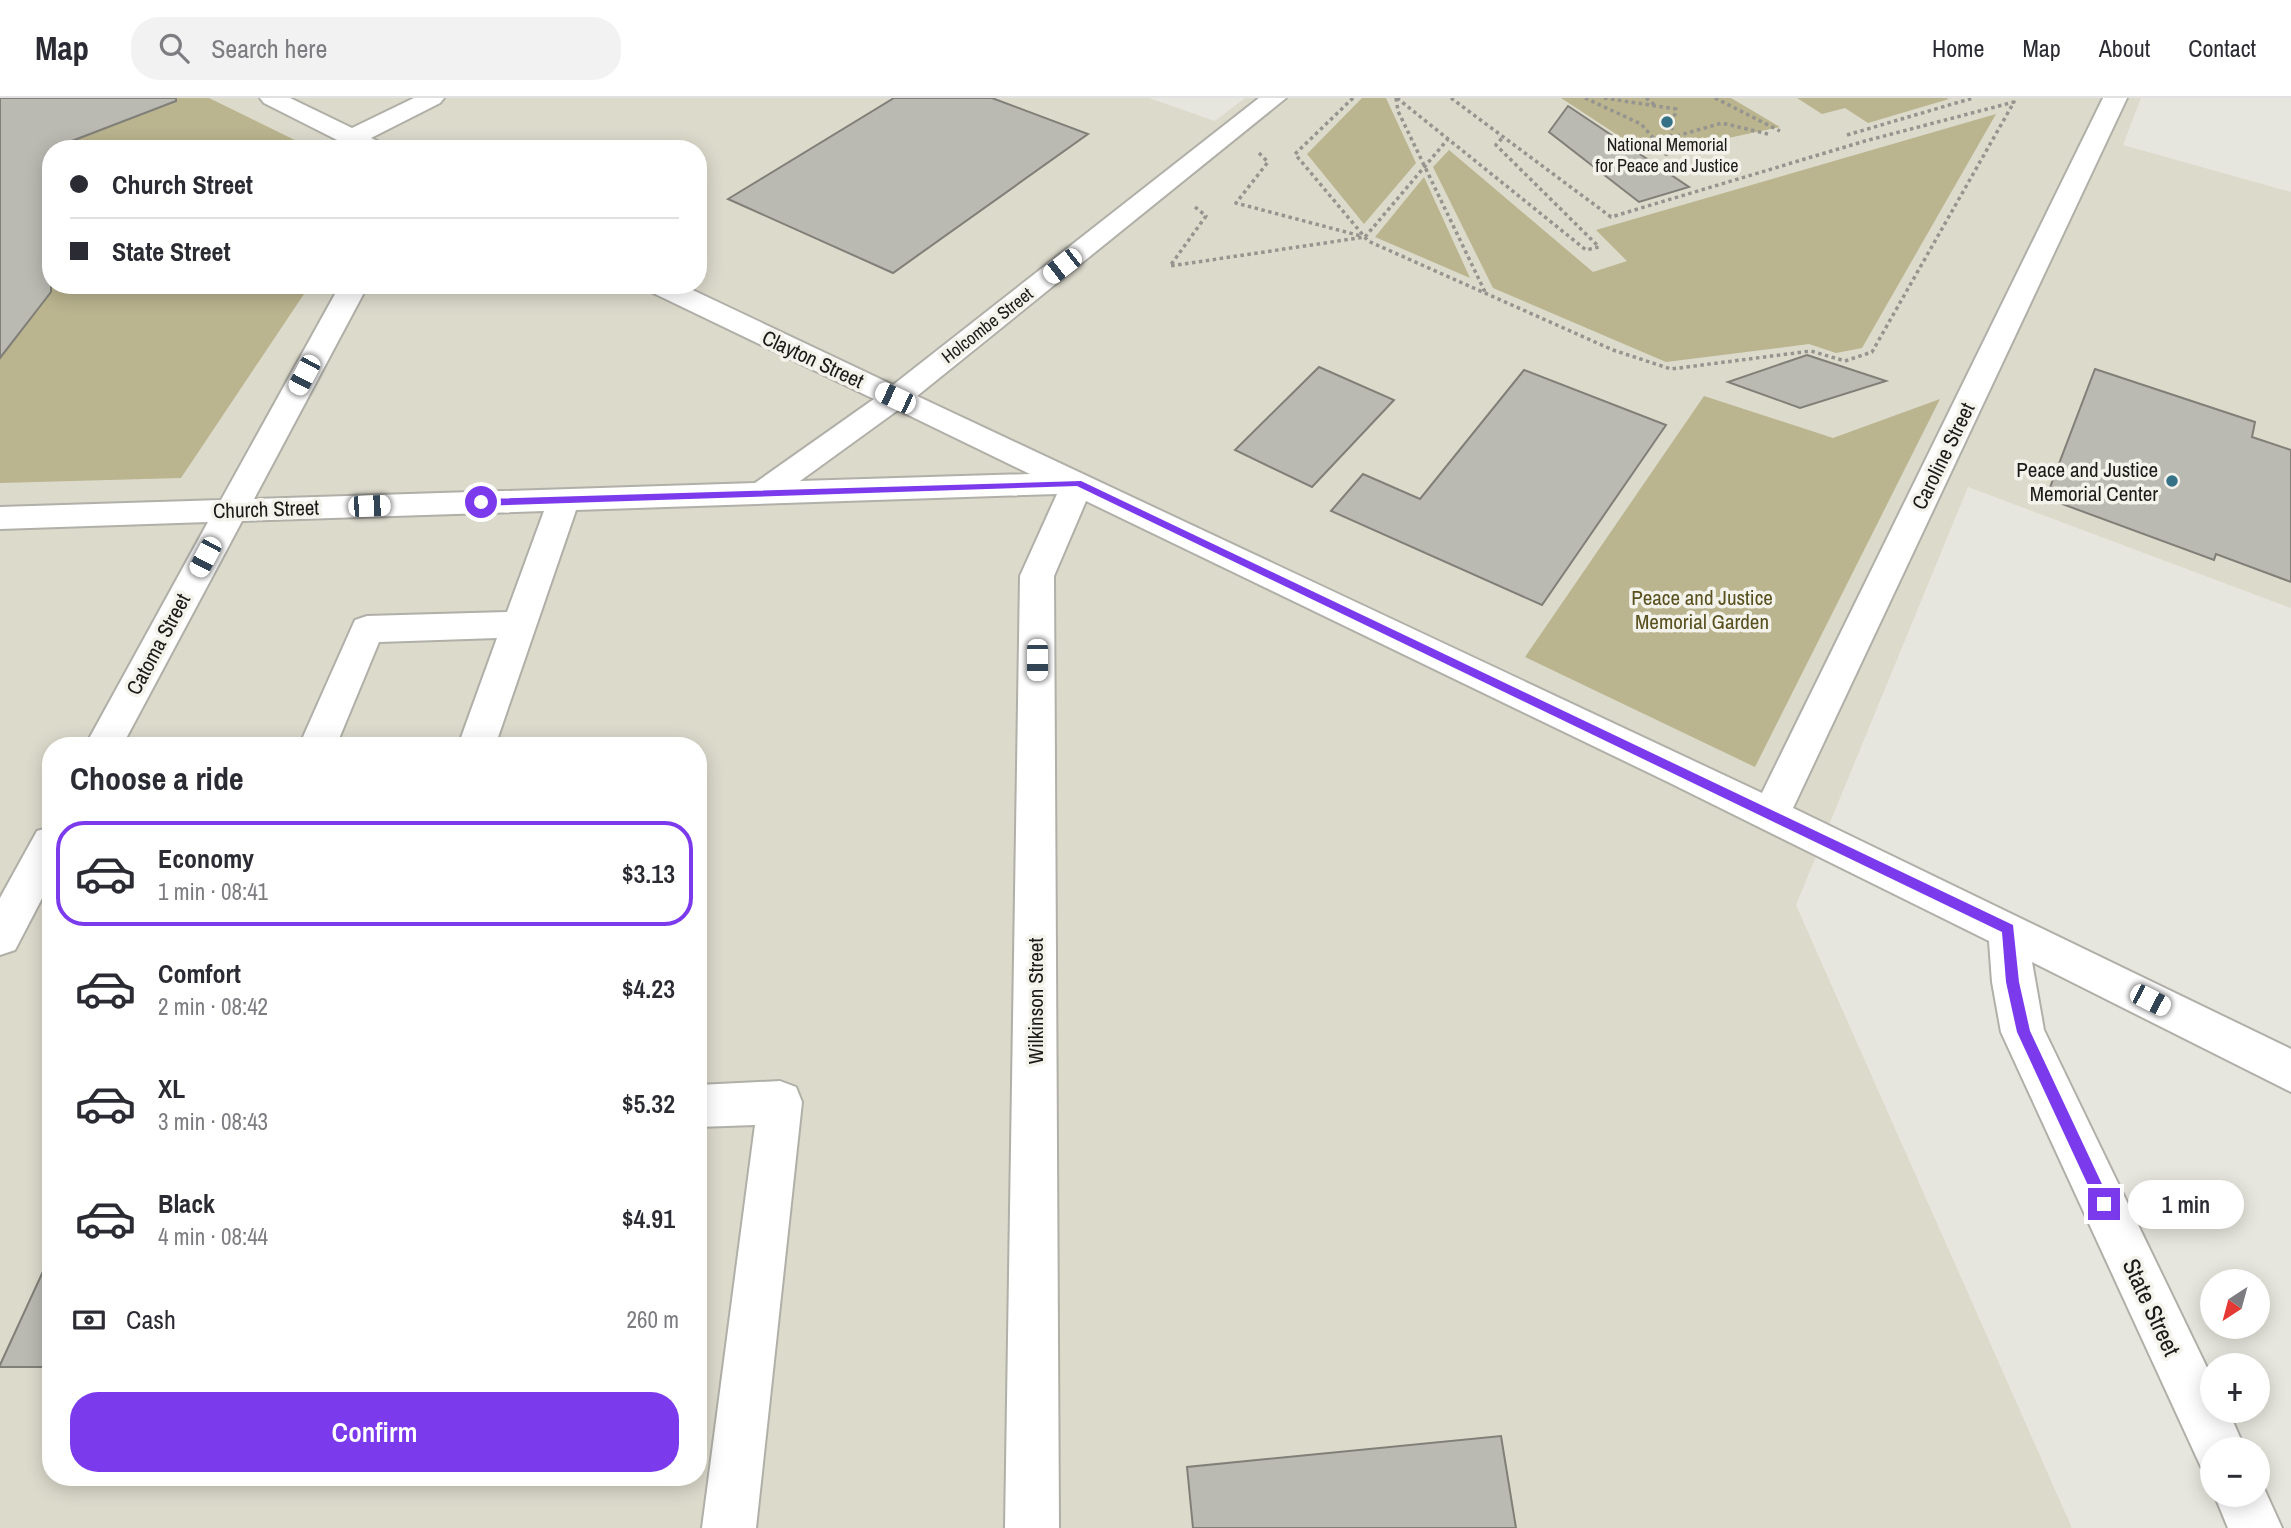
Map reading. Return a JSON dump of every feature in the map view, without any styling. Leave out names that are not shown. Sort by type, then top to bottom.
[{"type":"street","points":[[272,98],[358,140]]},
{"type":"street","points":[[353,137],[432,98]]},
{"type":"street","name":"Holcombe Street","points":[[762,493],[895,398],[1274,98]]},
{"type":"street","name":"Caroline Street","points":[[1771,814],[2115,98]]},
{"type":"street","name":"Catoma Street","points":[[108,737],[349,294]]},
{"type":"street","name":"Clayton Street","points":[[678,294],[1771,814],[2291,1071]]},
{"type":"street","name":"Church Street","points":[[0,519],[1078,483]]},
{"type":"street","name":"Wilkinson Street","points":[[1032,1528],[1037,576],[1078,483]]},
{"type":"street","points":[[478,737],[564,500]]},
{"type":"street","points":[[321,737],[367,629],[520,624]]},
{"type":"street","points":[[0,937],[42,869]]},
{"type":"street","name":"State Street","points":[[2008,929],[2013,982],[2024,1032],[2212,1437]]},
{"type":"street","points":[[707,1106],[780,1102],[729,1528]]},
{"type":"street","points":[[2246,1507],[2256,1528]]},
{"type":"path","points":[[1353,98],[1295,154],[1368,241],[1613,350],[1671,369],[1811,351],[1845,360],[1872,352],[2014,102],[1865,141],[1611,217],[1451,98]]},
{"type":"path","points":[[1397,98],[1398,111],[1486,293]]},
{"type":"path","points":[[1397,98],[1587,250],[1599,247],[1496,145],[1503,137]]},
{"type":"path","points":[[1585,98],[1640,124],[1666,154],[1676,110],[1604,98]]},
{"type":"path","points":[[1646,98],[1657,106]]},
{"type":"path","points":[[1715,98],[1780,131]]},
{"type":"path","points":[[1847,135],[1971,98]]},
{"type":"path","points":[[1670,138],[1722,123],[1768,134]]},
{"type":"path","points":[[1230,132],[1268,162],[1236,203],[1365,237]]},
{"type":"path","points":[[1166,183],[1206,216],[1170,266],[1365,237],[1448,139]]},
{"type":"shaded area","points":[[0,98],[1149,98],[1215,121],[1245,98],[2141,98],[2123,145],[2291,192],[2291,608],[1968,487],[1796,905],[2072,1528],[0,1528]]},
{"type":"green space","points":[[0,98],[209,98],[295,140],[42,140],[42,294],[304,294],[181,478],[0,483]]},
{"type":"green space","points":[[1362,98],[1386,98],[1416,163],[1364,224],[1307,154]]},
{"type":"green space","points":[[1561,98],[1731,98],[1780,127],[1648,155]]},
{"type":"green space","points":[[1797,98],[1949,99],[1868,123],[1845,108],[1822,114]]},
{"type":"green space","points":[[1996,114],[1862,348],[1836,353],[1809,344],[1666,362],[1493,288],[1433,167],[1449,150],[1593,272],[1627,261],[1596,230]]},
{"type":"green space","points":[[1424,177],[1470,278],[1375,237]]},
{"type":"green space","name":"Peace and Justice Memorial Garden","points":[[1704,396],[1833,438],[1940,399],[1755,767],[1525,657]]},
{"type":"building","points":[[0,98],[176,98],[176,101],[74,140],[42,140],[42,294],[49,294],[0,358]]},
{"type":"building","points":[[894,98],[992,98],[1088,134],[893,273],[728,199]]},
{"type":"building","points":[[1568,106],[1689,187],[1639,202],[1549,132]]},
{"type":"building","points":[[1807,355],[1886,381],[1800,408],[1728,382]]},
{"type":"building","points":[[1319,367],[1394,400],[1312,487],[1235,450]]},
{"type":"building","name":"Peace and Justice Memorial Center","points":[[2095,369],[2255,422],[2252,437],[2291,450],[2291,582],[2216,554],[2214,560],[2046,498]]},
{"type":"building","points":[[1524,370],[1666,425],[1542,605],[1331,511],[1363,474],[1420,499]]},
{"type":"building","points":[[42,1274],[42,1367],[0,1365]]},
{"type":"building","points":[[1501,1436],[1516,1528],[1193,1528],[1187,1467]]},
{"type":"place","name":"National Memorial for Peace and Justice","points":[[1667,122]]},
{"type":"place","name":"Peace and Justice Memorial Center","points":[[2172,481]]},
{"type":"route","points":[[481,502],[1078,483],[2008,929],[2013,982],[2024,1032],[2104,1204]]}]
